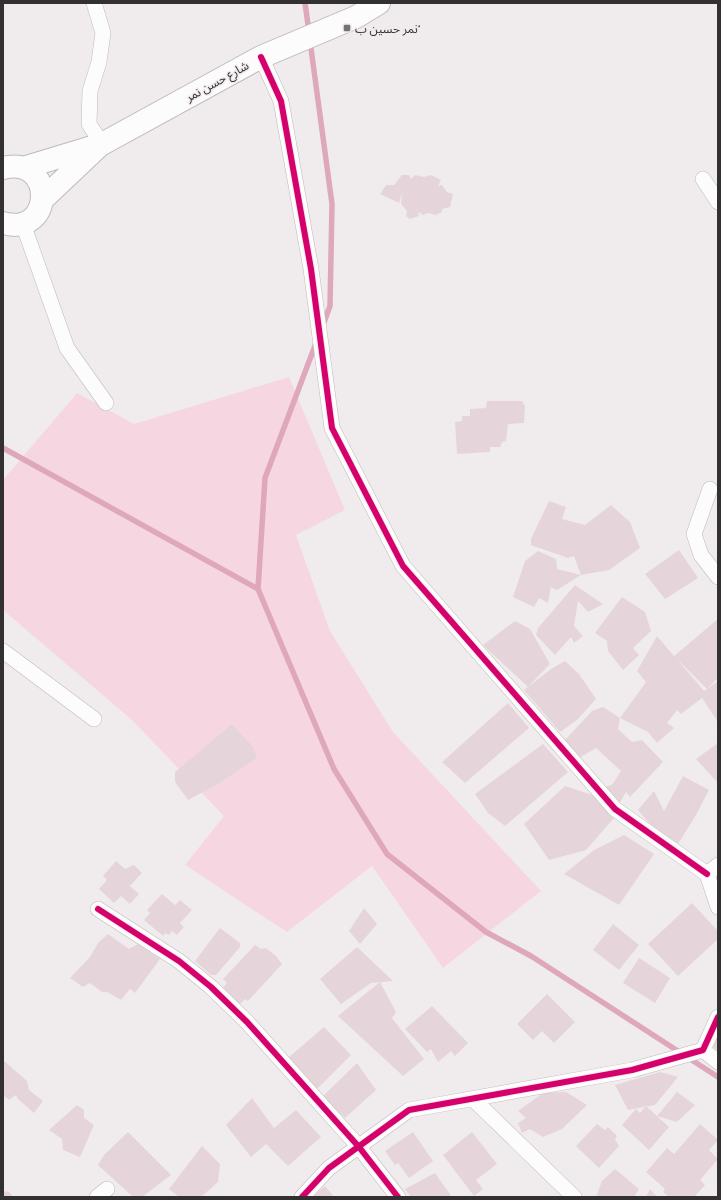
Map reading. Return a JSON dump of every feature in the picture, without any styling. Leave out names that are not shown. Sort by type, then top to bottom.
[{"type":"main road","name":"شارع حسن نمر","points":[[13,168],[102,144],[261,57],[356,17],[379,3]]},
{"type":"main road","name":"شارع حسن نمر","points":[[13,224],[35,216],[43,200],[102,144]]},
{"type":"main road","points":[[13,168],[32,173],[39,181],[43,191],[43,200]]},
{"type":"street","points":[[94,3],[103,33],[99,62],[90,91],[89,124],[102,144]]},
{"type":"street","points":[[261,57],[281,101],[311,268],[332,428],[403,566],[615,809],[713,870],[718,907]]},
{"type":"street","points":[[703,179],[718,202]]},
{"type":"street","points":[[13,224],[67,348],[106,404]]},
{"type":"street","points":[[710,489],[694,534],[701,555],[718,576]]},
{"type":"street","points":[[3,651],[94,719]]},
{"type":"street","points":[[98,909],[179,961],[211,987],[247,1022],[359,1147],[398,1197]]},
{"type":"street","points":[[302,1197],[330,1168],[409,1110],[632,1070],[703,1050],[718,1017]]},
{"type":"street","points":[[703,1050],[718,1062]]},
{"type":"street","points":[[473,1099],[574,1197]]},
{"type":"shaded area","points":[[289,377],[345,510],[296,535],[330,631],[393,732],[541,891],[443,968],[372,866],[287,932],[185,865],[224,816],[132,720],[3,610],[3,480],[77,393],[134,424]]},
{"type":"building","points":[[402,175],[409,175],[411,179],[415,175],[424,177],[431,175],[441,180],[438,186],[442,185],[447,192],[453,194],[450,207],[442,209],[442,212],[436,215],[428,213],[423,215],[418,212],[419,216],[410,219],[406,216],[407,211],[401,204],[402,193],[399,203],[380,194],[386,185],[394,185]]},
{"type":"building","points":[[487,401],[522,401],[525,406],[524,423],[508,424],[506,441],[502,442],[500,447],[490,447],[490,452],[457,454],[455,422],[462,421],[462,416],[470,416],[470,409],[486,408]]},
{"type":"building","points":[[549,501],[566,507],[562,519],[585,525],[611,505],[630,522],[640,548],[609,570],[581,575],[574,556],[568,558],[531,545],[531,539]]},
{"type":"building","points":[[679,550],[698,578],[665,599],[645,574]]},
{"type":"building","points":[[538,551],[556,559],[557,569],[581,575],[557,590],[551,587],[548,603],[539,598],[534,607],[513,597],[525,561]]},
{"type":"building","points":[[575,585],[603,604],[588,612],[578,601],[574,626],[583,636],[574,643],[571,637],[555,655],[536,635],[538,628]]},
{"type":"building","points":[[622,597],[645,612],[651,631],[633,648],[639,655],[623,670],[608,651],[607,641],[595,633]]},
{"type":"building","points":[[718,619],[718,678],[707,689],[718,681],[718,722],[702,698],[681,714],[677,710],[667,723],[674,728],[657,743],[648,732],[620,718],[646,682],[637,671],[657,636],[674,656]],"holes":[[[677,659],[707,689],[704,691]]]},
{"type":"building","points":[[515,621],[530,629],[550,664],[528,687],[483,645]]},
{"type":"building","points":[[565,661],[579,674],[596,699],[577,720],[560,732],[524,690],[551,669]]},
{"type":"building","points":[[508,703],[529,728],[465,783],[442,762]]},
{"type":"building","points":[[603,707],[620,718],[618,729],[632,742],[642,740],[663,762],[630,797],[626,792],[619,804],[603,787],[612,785],[621,771],[596,748],[579,758],[564,741],[592,711]]},
{"type":"building","points":[[232,724],[253,747],[257,758],[218,784],[188,800],[175,782],[175,772]]},
{"type":"building","points":[[718,743],[718,783],[696,759]]},
{"type":"building","points":[[543,744],[568,772],[505,826],[488,813],[475,794]]},
{"type":"building","points":[[683,776],[709,790],[678,844],[656,831],[638,810],[654,791],[664,811]]},
{"type":"building","points":[[565,786],[595,796],[614,818],[586,850],[549,860],[524,824]]},
{"type":"building","points":[[624,835],[654,854],[619,905],[564,874],[594,850]]},
{"type":"building","points":[[116,861],[125,869],[134,865],[142,873],[130,886],[139,894],[130,904],[121,896],[114,903],[99,889],[107,880],[103,876]]},
{"type":"building","points":[[162,894],[175,905],[180,900],[192,910],[180,923],[184,927],[177,935],[172,931],[169,935],[165,933],[163,936],[144,920],[150,913],[147,910]]},
{"type":"building","points":[[692,903],[718,931],[718,939],[678,976],[648,944]]},
{"type":"building","points":[[364,908],[377,924],[360,944],[349,931]]},
{"type":"building","points":[[613,924],[639,945],[619,970],[593,950]]},
{"type":"building","points":[[220,928],[240,943],[240,947],[216,975],[211,975],[195,961]]},
{"type":"building","points":[[108,934],[129,949],[138,944],[160,959],[135,993],[130,989],[121,1000],[107,992],[102,992],[90,983],[83,987],[70,978],[90,957],[98,943]]},
{"type":"building","points":[[255,945],[261,949],[266,948],[276,956],[282,964],[248,1001],[245,999],[238,1006],[219,992],[227,983],[223,979]]},
{"type":"building","points":[[357,947],[393,981],[371,983],[341,1004],[320,979]]},
{"type":"building","points":[[639,958],[670,978],[655,1003],[623,983]]},
{"type":"building","points":[[380,982],[396,1012],[392,1018],[424,1059],[403,1076],[338,1016]]},
{"type":"building","points":[[547,994],[575,1022],[554,1043],[542,1031],[533,1040],[517,1024]]},
{"type":"building","points":[[432,1006],[468,1043],[455,1056],[451,1051],[438,1062],[431,1049],[427,1052],[405,1029]]},
{"type":"building","points":[[324,1027],[351,1055],[316,1090],[288,1058]]},
{"type":"building","points":[[718,1032],[718,1051],[712,1046]]},
{"type":"building","points":[[3,1060],[27,1081],[29,1090],[43,1101],[34,1113],[18,1099],[16,1095],[9,1100],[3,1095]]},
{"type":"building","points":[[357,1063],[376,1090],[345,1118],[322,1097]]},
{"type":"building","points":[[660,1072],[678,1077],[655,1105],[628,1110],[615,1085]]},
{"type":"building","points":[[566,1092],[587,1105],[562,1129],[543,1137],[530,1129],[522,1133],[518,1123],[526,1118],[518,1111],[543,1093]]},
{"type":"building","points":[[677,1092],[695,1105],[677,1122],[657,1116]]},
{"type":"building","points":[[252,1098],[274,1128],[296,1110],[321,1137],[288,1166],[266,1144],[251,1157],[226,1125]]},
{"type":"building","points":[[77,1105],[84,1110],[84,1118],[94,1125],[80,1157],[63,1150],[62,1139],[49,1130]]},
{"type":"building","points":[[646,1106],[669,1127],[649,1150],[622,1125],[636,1109],[640,1113]]},
{"type":"building","points":[[597,1124],[605,1130],[608,1127],[617,1136],[615,1139],[619,1146],[599,1168],[576,1146]]},
{"type":"building","points":[[700,1124],[718,1140],[709,1150],[718,1159],[700,1180],[705,1185],[694,1197],[669,1197],[663,1192],[665,1189],[646,1172],[667,1148],[674,1154]]},
{"type":"building","points":[[128,1132],[171,1175],[142,1197],[133,1197],[98,1165],[104,1155]]},
{"type":"building","points":[[413,1132],[433,1161],[409,1178],[398,1163],[395,1165],[385,1151]]},
{"type":"building","points":[[472,1132],[497,1164],[476,1180],[483,1189],[474,1196],[443,1155]]},
{"type":"building","points":[[202,1146],[220,1164],[218,1182],[201,1197],[179,1197],[169,1189]]},
{"type":"building","points":[[615,1169],[639,1189],[634,1197],[596,1197],[602,1181]]},
{"type":"building","points":[[435,1173],[452,1197],[411,1197],[405,1189]]},
{"type":"building","points":[[325,1186],[334,1197],[312,1197]]},
{"type":"building","points":[[650,1189],[657,1197],[646,1197]]},
{"type":"building","points":[[3,1191],[9,1192],[14,1197],[3,1197]]},
{"type":"waterway","points":[[305,3],[309,32]]},
{"type":"waterway","points":[[310,41],[332,204],[330,306],[323,325]]},
{"type":"waterway","points":[[316,343],[265,478],[258,589],[334,769],[387,854],[486,932],[531,956],[718,1077]]},
{"type":"waterway","points":[[3,448],[258,589]]},
{"type":"cycle path","points":[[261,57],[281,101],[311,269],[332,428],[403,566],[615,809],[707,874]]},
{"type":"cycle path","points":[[98,909],[179,961],[211,987],[247,1022],[359,1147],[398,1197]]},
{"type":"cycle path","points":[[302,1197],[329,1168],[409,1110],[632,1070],[703,1050],[718,1017]]},
{"type":"place","name":"نمر حسين ب‘","points":[[347,28]]}]
